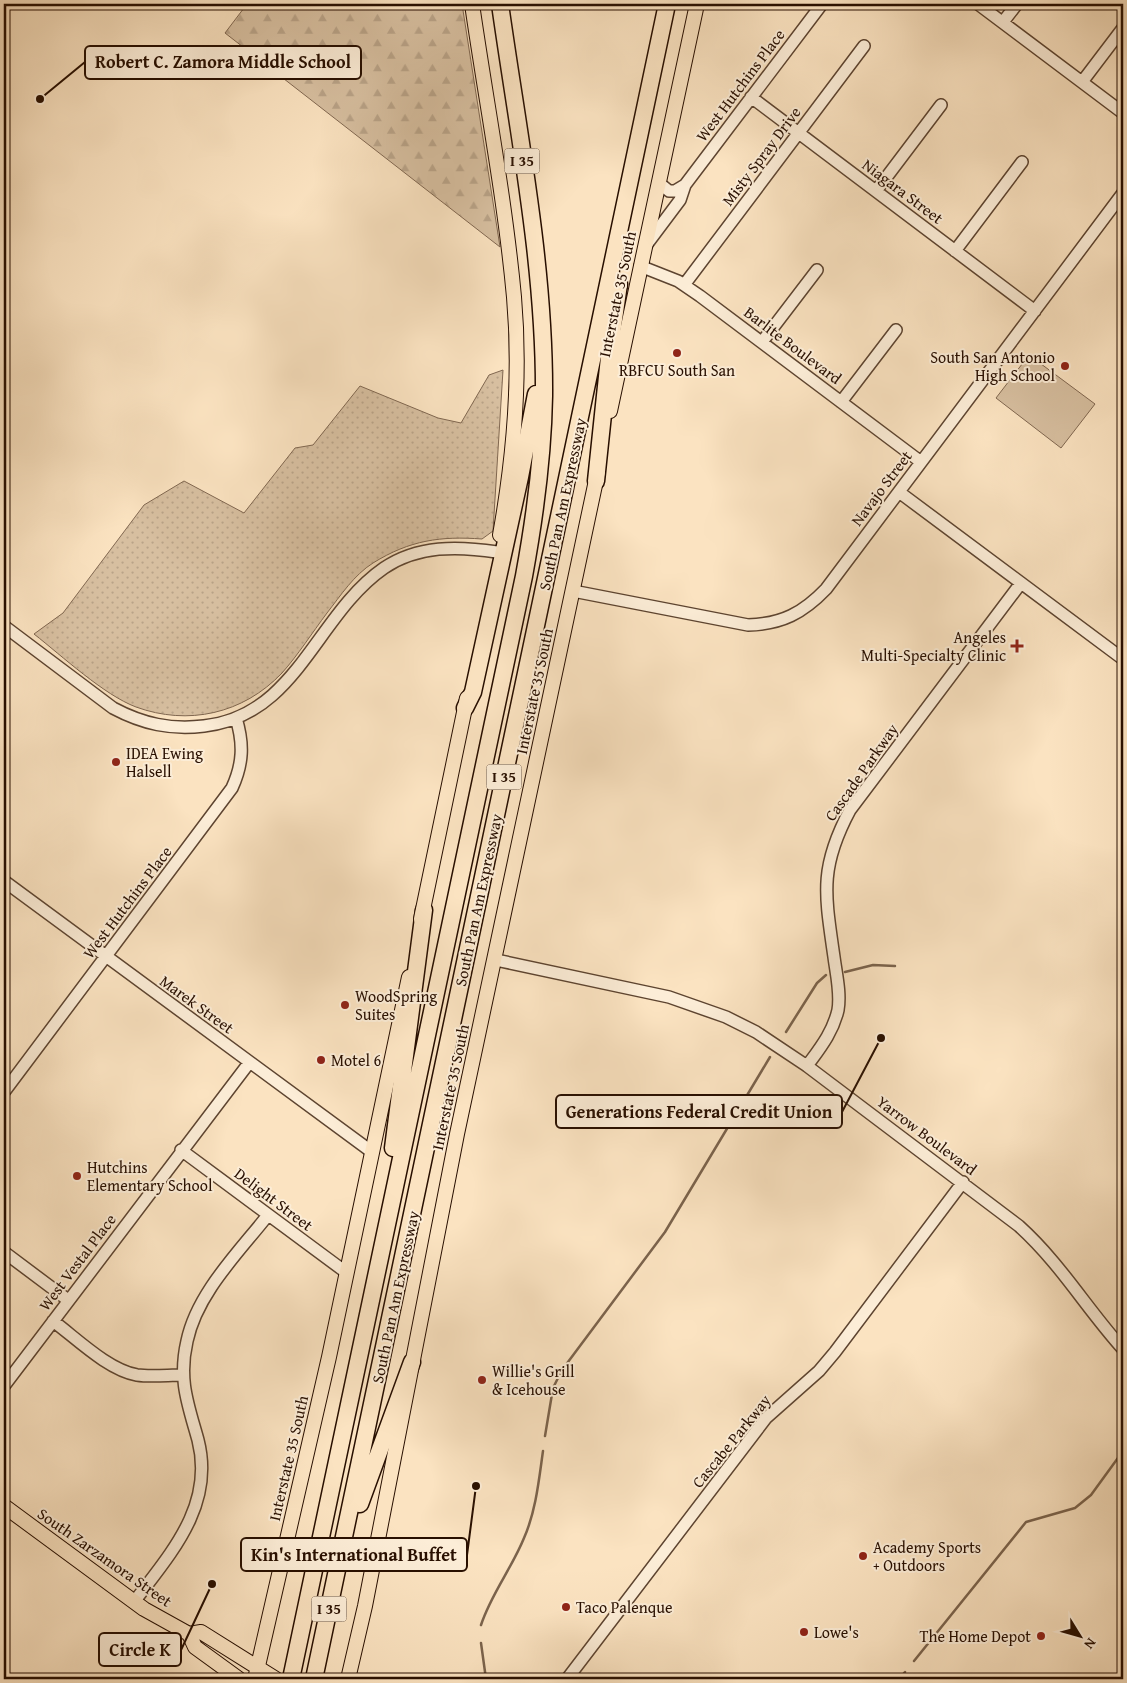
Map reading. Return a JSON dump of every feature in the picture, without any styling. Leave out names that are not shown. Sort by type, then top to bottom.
[{"type":"highway","name":"South Pan Am Expressway","points":[[291,1679],[533,525],[543,428],[541,319],[536,262],[500,4]]},
{"type":"highway","name":"South Pan Am Expressway","points":[[316,1674],[667,4]]},
{"type":"highway","points":[[596,481],[610,348],[628,227],[632,174]]},
{"type":"highway","points":[[465,708],[473,692],[536,399],[541,319]]},
{"type":"highway","points":[[363,1338],[370,1259],[391,1158],[424,910]]},
{"type":"highway","points":[[342,1550],[412,1362]]},
{"type":"main road","name":"Interstate 35 South","points":[[256,1673],[329,1357],[424,910],[497,552],[510,466],[515,404],[514,298],[472,4]]},
{"type":"main road","name":"Interstate 35 South","points":[[348,1679],[365,1606],[457,1134],[496,960],[640,266],[697,4]]},
{"type":"main road","name":"South Zarzamora Street","points":[[4,1506],[134,1602],[188,1634],[194,1647],[239,1679]]},
{"type":"main road","name":"South Zarzamora Street","points":[[188,1634],[201,1632],[226,1646],[256,1673],[276,1679]]},
{"type":"main road","points":[[226,1646],[243,1648],[255,1645],[263,1638]]},
{"type":"street","name":"West Hutchins Place","points":[[645,246],[680,200],[685,185],[822,4]]},
{"type":"street","points":[[978,4],[1123,113]]},
{"type":"street","points":[[1003,22],[1017,4]]},
{"type":"street","points":[[1082,82],[1123,28]]},
{"type":"street","name":"Misty Spray Drive","points":[[684,285],[864,46]]},
{"type":"street","name":"Niagara Street","points":[[751,97],[1035,311]]},
{"type":"street","points":[[876,191],[941,105]]},
{"type":"street","points":[[955,251],[1022,162]]},
{"type":"street","points":[[659,183],[669,191],[675,191],[685,185]]},
{"type":"street","name":"Navajo Street","points":[[574,591],[738,624],[761,624],[790,618],[804,609],[826,589],[1123,192]]},
{"type":"street","name":"Barlite Boulevard","points":[[640,266],[670,276],[684,285],[921,462]]},
{"type":"street","points":[[762,342],[817,270]]},
{"type":"street","points":[[841,402],[896,330]]},
{"type":"street","points":[[899,492],[1123,659]]},
{"type":"street","points":[[4,626],[113,708],[130,717],[169,728],[212,726],[236,718],[258,707],[278,692],[346,605],[366,583],[384,568],[420,552],[442,548],[462,547],[497,552]]},
{"type":"street","name":"Cascade Parkway","points":[[807,1066],[828,1036],[838,1009],[838,988],[826,895],[828,864],[836,835],[850,810],[1021,583]]},
{"type":"street","name":"West Hutchins Place","points":[[4,1092],[232,788],[238,775],[242,745],[236,718]]},
{"type":"street","name":"Marek Street","points":[[5,885],[372,1152]]},
{"type":"street","name":"Yarrow Boulevard","points":[[496,960],[669,997],[726,1017],[756,1032],[807,1066],[992,1203],[1043,1248],[1106,1330],[1123,1349]]},
{"type":"street","name":"West Vestal Place","points":[[4,1386],[181,1150],[249,1063]]},
{"type":"street","name":"Delight Street","points":[[181,1150],[346,1273]]},
{"type":"street","name":"Cascabe Parkway","points":[[567,1679],[766,1418],[819,1371],[835,1352],[963,1182]]},
{"type":"street","points":[[134,1602],[185,1533],[193,1517],[200,1490],[200,1453],[184,1395],[183,1375],[187,1339],[201,1304],[268,1215]]},
{"type":"street","points":[[4,1252],[68,1300]]},
{"type":"street","points":[[53,1321],[111,1365],[124,1371],[138,1375],[183,1375]]},
{"type":"green space","points":[[247,4],[462,4],[500,247],[225,33]]},
{"type":"green space","points":[[1029,355],[1095,404],[1061,448],[996,398]]},
{"type":"green space","points":[[503,370],[493,531],[482,539],[453,538],[426,541],[400,549],[373,563],[348,586],[282,673],[267,687],[250,698],[232,707],[214,712],[195,715],[156,713],[136,707],[110,694],[34,634],[63,613],[144,505],[184,481],[244,513],[295,448],[313,445],[360,386],[438,418],[461,423],[489,375]]},
{"type":"waterway","points":[[845,972],[873,965],[895,966]]},
{"type":"waterway","points":[[786,1032],[817,983],[826,975]]},
{"type":"waterway","points":[[545,1436],[553,1388],[562,1370],[665,1232],[770,1057]]},
{"type":"waterway","points":[[481,1625],[528,1528],[536,1495],[543,1451]]},
{"type":"waterway","points":[[914,1661],[1026,1522],[1075,1508],[1091,1495],[1123,1451]]},
{"type":"waterway","points":[[481,1643],[486,1679]]},
{"type":"waterway","points":[[899,1679],[905,1672]]},
{"type":"place","name":"Robert C. Zamora Middle School","points":[[40,99]]},
{"type":"place","name":"RBFCU South San","points":[[677,353]]},
{"type":"place","name":"South San Antonio High School","points":[[1065,366]]},
{"type":"place","name":"Angeles Multi-Specialty Clinic","points":[[1017,646]]},
{"type":"place","name":"IDEA Ewing Halsell","points":[[116,762]]},
{"type":"place","name":"WoodSpring Suites","points":[[345,1005]]},
{"type":"place","name":"Generations Federal Credit Union","points":[[881,1038]]},
{"type":"place","name":"Motel 6","points":[[321,1060]]},
{"type":"place","name":"Hutchins Elementary School","points":[[77,1176]]},
{"type":"place","name":"Willie's Grill & Icehouse","points":[[482,1380]]},
{"type":"place","name":"Kin's International Buffet","points":[[476,1486]]},
{"type":"place","name":"Academy Sports + Outdoors","points":[[863,1556]]},
{"type":"place","name":"Circle K","points":[[212,1584]]},
{"type":"place","name":"Taco Palenque","points":[[566,1607]]},
{"type":"place","name":"Lowe's","points":[[804,1632]]},
{"type":"place","name":"The Home Depot","points":[[1041,1636]]}]
